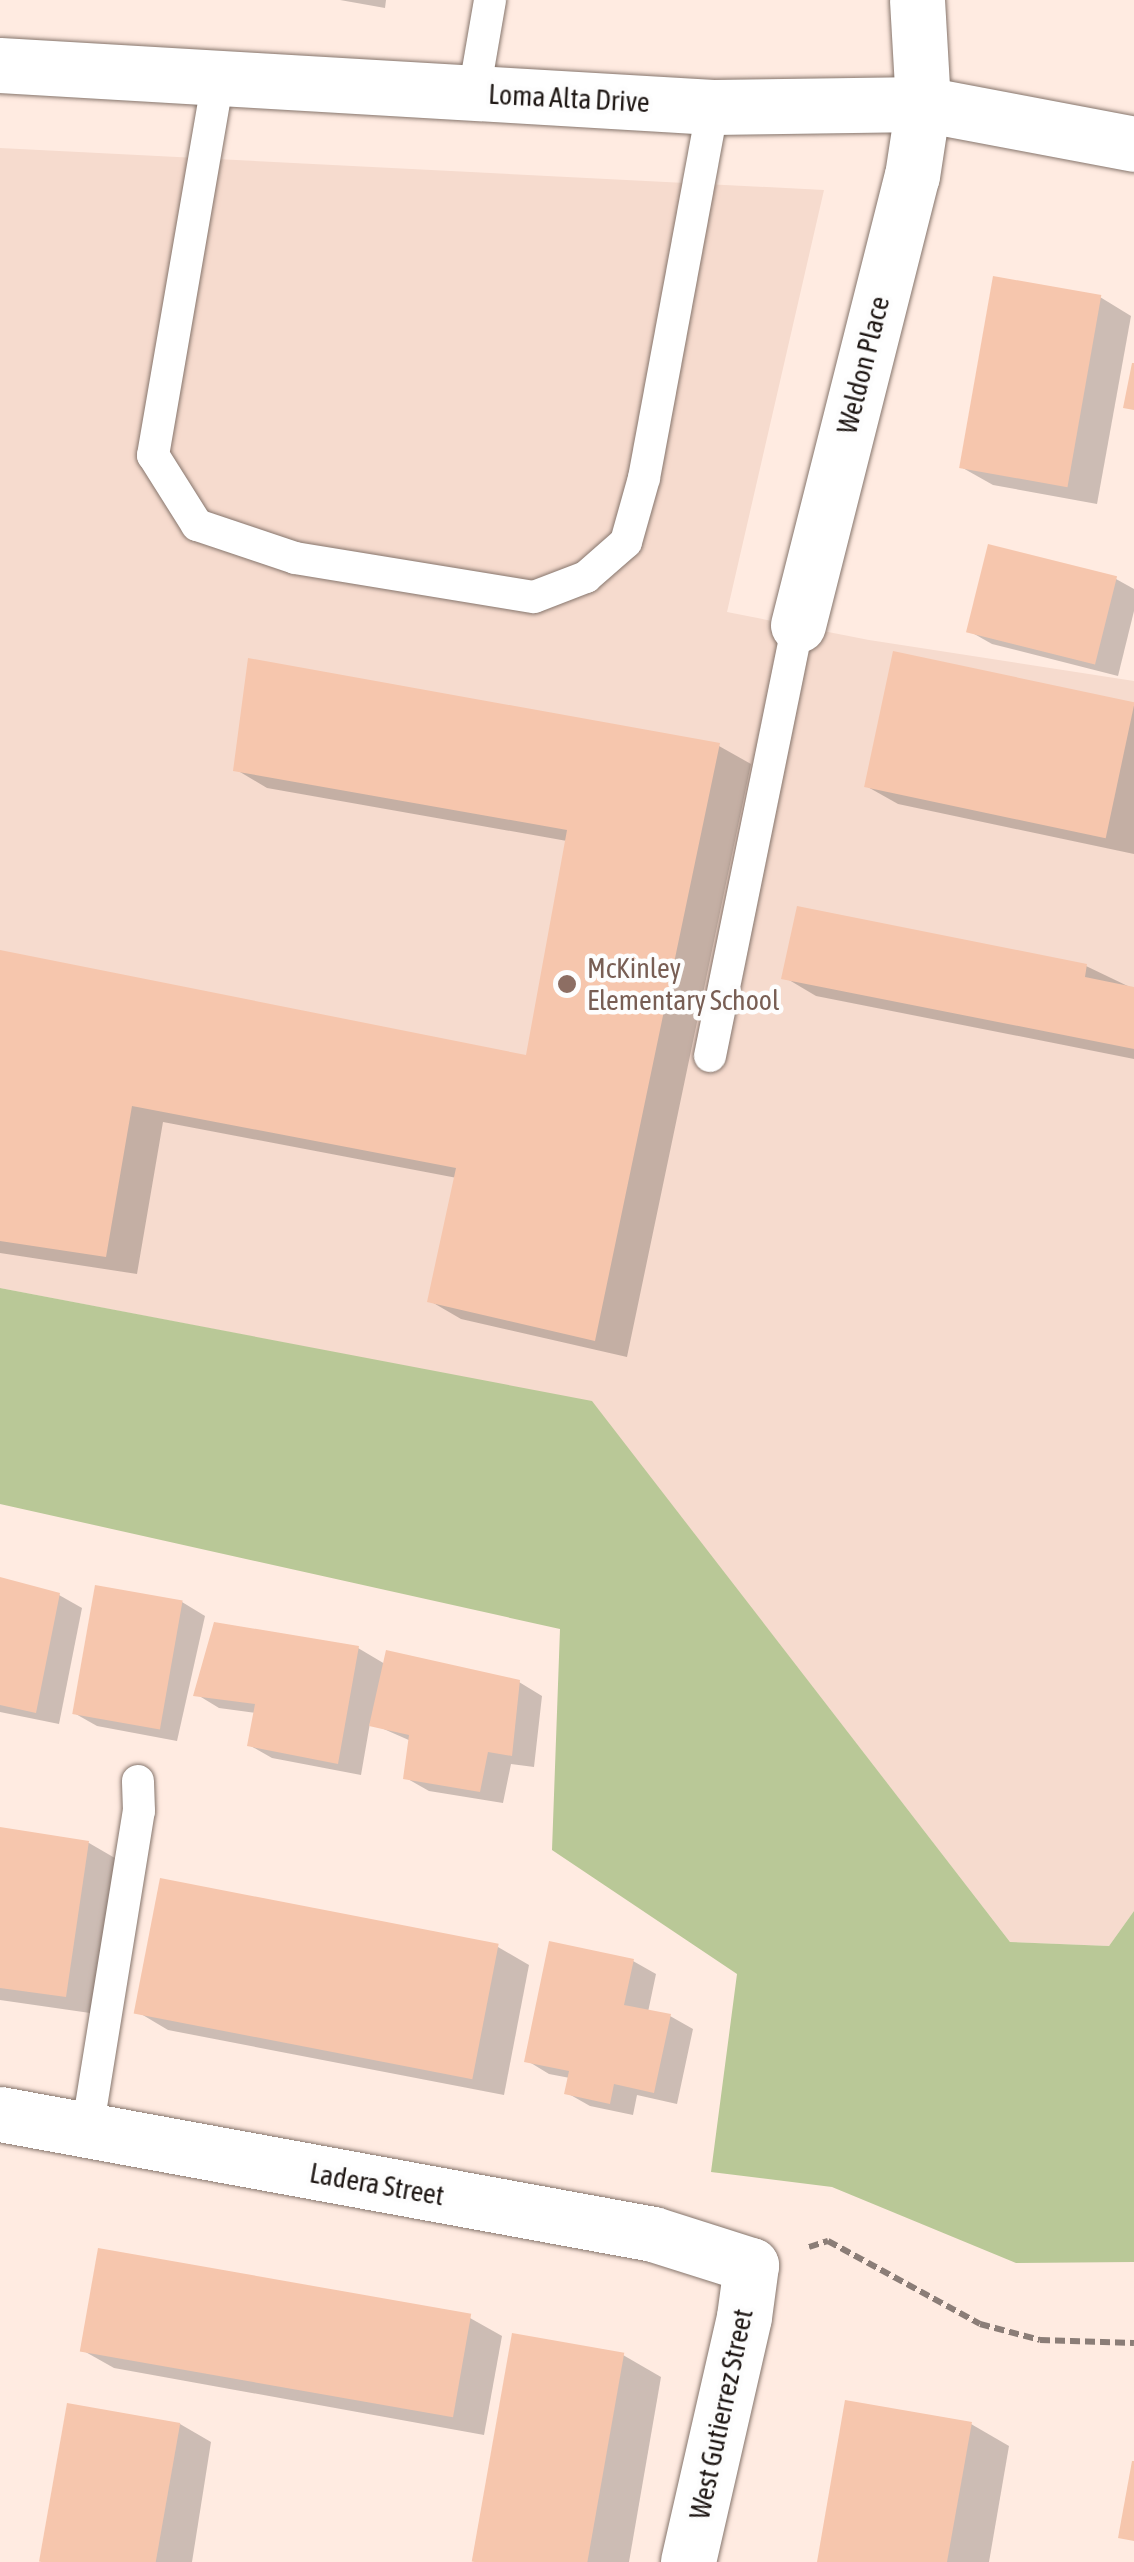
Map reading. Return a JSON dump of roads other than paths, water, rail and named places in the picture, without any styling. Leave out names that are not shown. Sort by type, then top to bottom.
[{"type":"street","name":"Weldon Place","points":[[798,625],[912,176],[923,104],[917,0]]},
{"type":"street","name":"Loma Alta Drive","points":[[0,66],[714,107],[923,104],[1134,144]]},
{"type":"street","name":"Ladera Street","points":[[0,2114],[653,2234],[752,2265]]},
{"type":"street","name":"West Gutierrez Street","points":[[688,2562],[752,2265]]},
{"type":"lane","points":[[474,93],[490,0]]},
{"type":"lane","points":[[218,79],[152,455],[197,525],[294,558],[534,597],[586,577],[626,542],[644,478],[714,107]]},
{"type":"lane","points":[[710,1056],[798,625]]},
{"type":"lane","points":[[87,2131],[139,1811],[138,1781]]},
{"type":"place","name":"McKinley Elementary School","points":[[567,984]]}]
